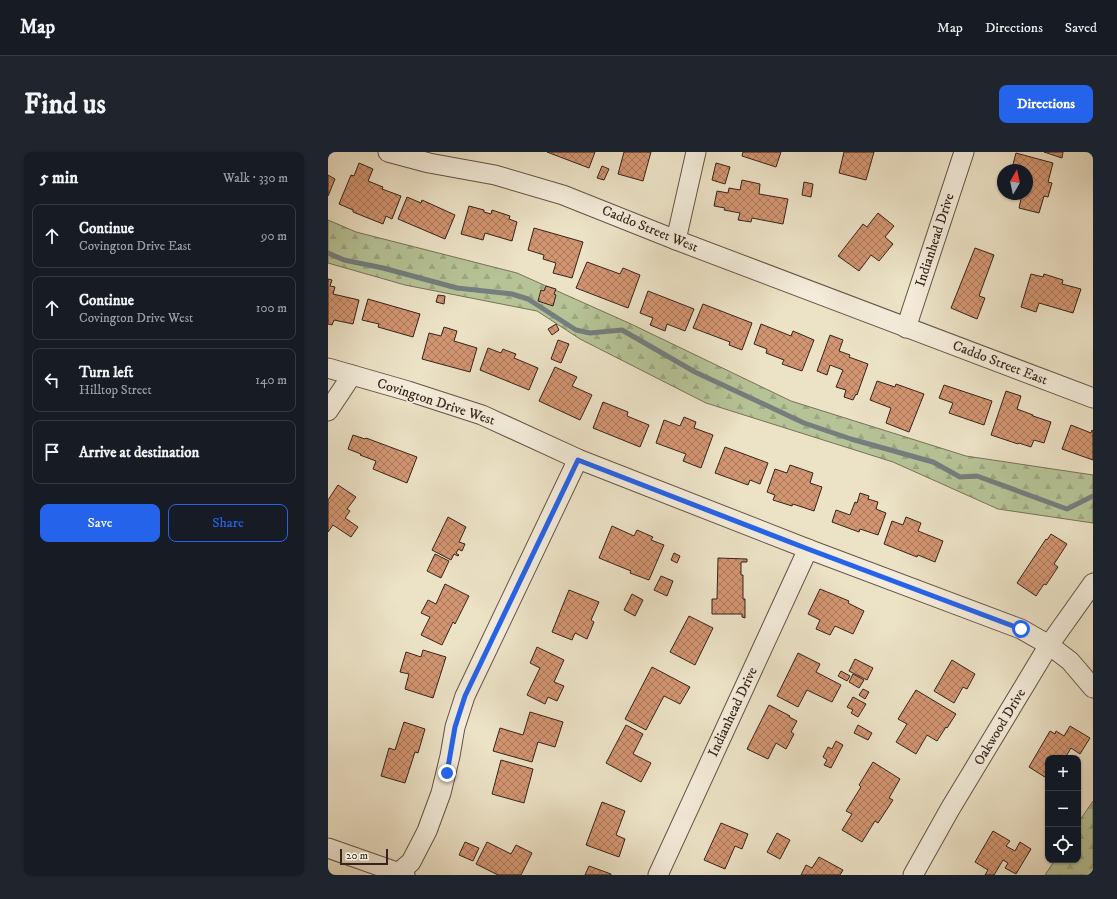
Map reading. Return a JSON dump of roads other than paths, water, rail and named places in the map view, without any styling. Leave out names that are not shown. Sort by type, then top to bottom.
[{"type":"street","name":"Caddo Street West","points":[[388,152],[429,163],[495,175],[563,195],[906,328]]},
{"type":"street","points":[[676,240],[696,152]]},
{"type":"street","name":"Indianhead Drive","points":[[906,328],[964,152]]},
{"type":"street","name":"Caddo Street East","points":[[906,328],[1093,398]]},
{"type":"street","name":"Covington Drive West","points":[[328,368],[408,391],[482,415],[578,460],[1021,629],[1049,645],[1070,661],[1093,688]]},
{"type":"street","points":[[328,411],[352,375]]},
{"type":"street","points":[[328,848],[400,874],[411,862],[427,831],[441,792],[448,767],[455,727],[465,696],[578,460]]},
{"type":"street","name":"Indianhead Drive","points":[[658,875],[808,549]]},
{"type":"street","name":"Oakwood Drive","points":[[912,875],[1049,645],[1093,583]]},
{"type":"waterway","points":[[328,253],[344,260],[383,268],[457,288],[512,294],[528,299],[576,330],[590,333],[622,330],[695,372],[804,423],[851,439],[933,462],[960,477],[977,476],[1067,509],[1093,496]]}]
